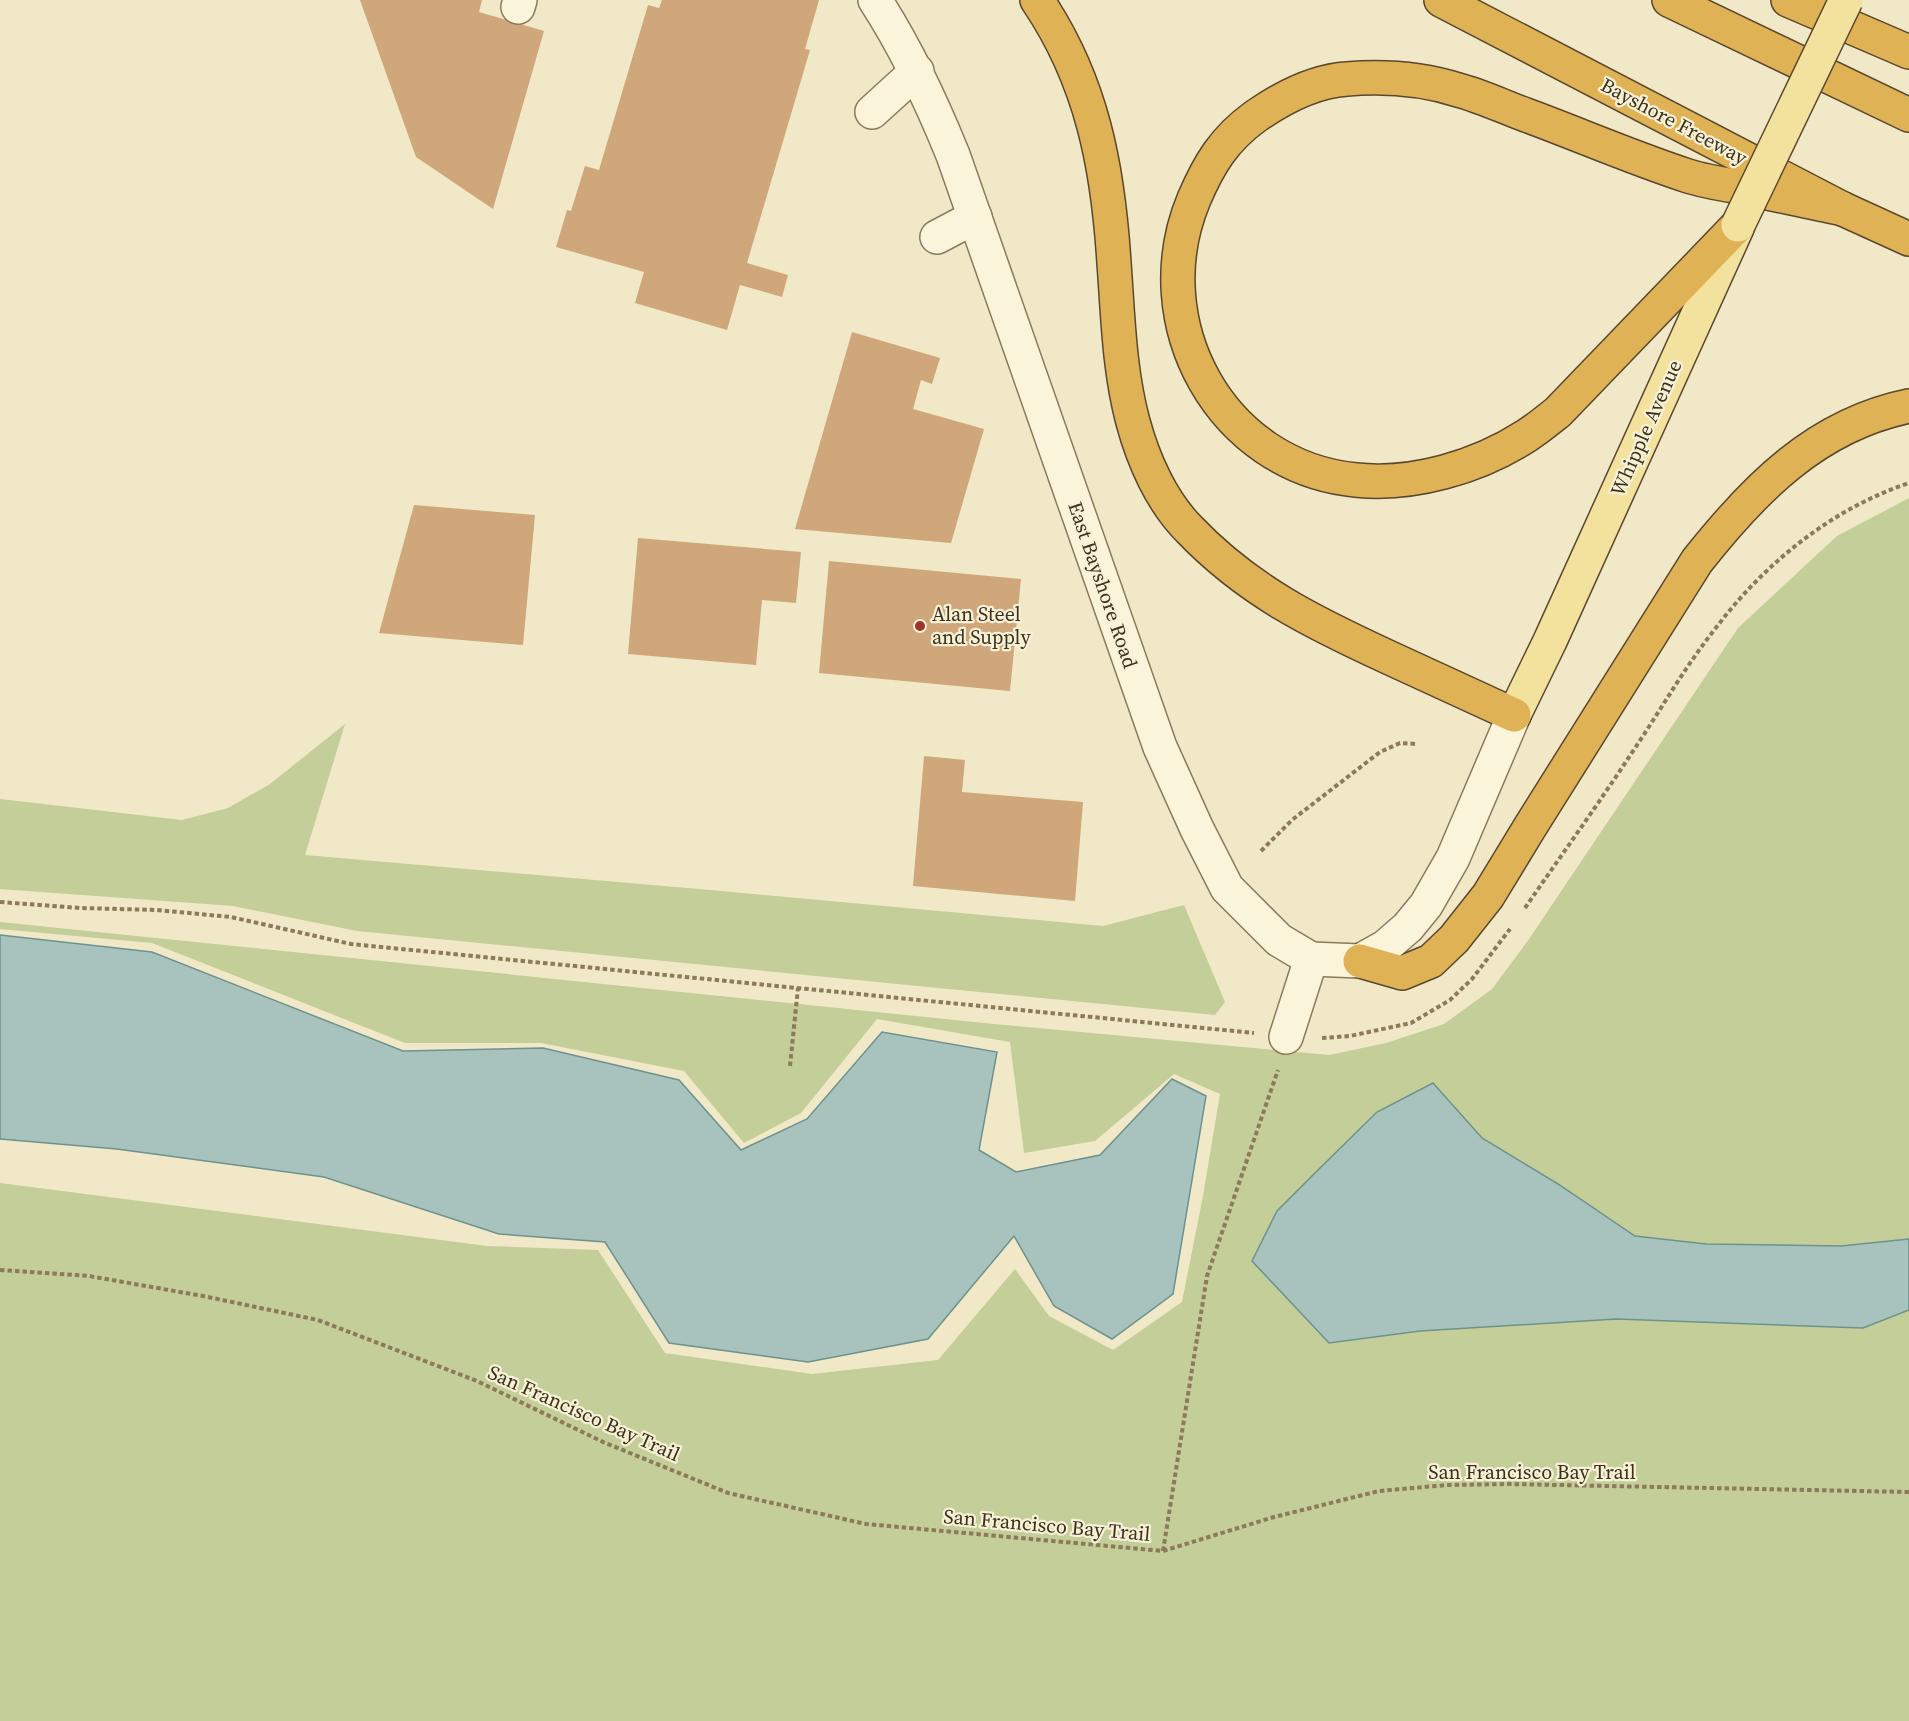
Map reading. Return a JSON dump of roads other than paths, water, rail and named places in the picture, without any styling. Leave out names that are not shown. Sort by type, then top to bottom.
[{"type":"highway","points":[[1037,0],[1068,54],[1086,97],[1101,151],[1108,190],[1124,381],[1133,422],[1146,460],[1164,496],[1188,528],[1237,573],[1284,606],[1323,627],[1514,715]]},
{"type":"highway","name":"Bayshore Freeway","points":[[1441,0],[1843,209],[1909,239]]},
{"type":"highway","points":[[1669,0],[1909,115]]},
{"type":"highway","points":[[1788,0],[1909,52]]},
{"type":"highway","points":[[1738,225],[1558,412],[1517,441],[1479,460],[1439,473],[1400,480],[1358,481],[1318,474],[1279,457],[1246,433],[1203,379],[1189,348],[1176,281],[1180,245],[1189,211],[1203,177],[1220,148],[1243,125],[1273,104],[1306,88],[1343,79],[1380,78],[1416,81],[1458,90],[1690,177],[1843,209]]},
{"type":"highway","points":[[1360,961],[1402,973],[1431,961],[1454,939],[1488,896],[1697,561],[1726,524],[1760,489],[1797,457],[1841,429],[1886,411],[1909,406]]},
{"type":"main road","name":"Whipple Avenue","points":[[1514,715],[1555,630],[1738,225],[1846,0]]},
{"type":"street","name":"East Bayshore Road","points":[[875,0],[917,71],[953,155],[1165,757],[1197,829],[1227,888],[1279,940],[1311,959],[1360,961]]},
{"type":"street","points":[[872,112],[917,71]]},
{"type":"street","points":[[937,237],[975,217]]},
{"type":"street","name":"Whipple Avenue","points":[[1360,961],[1385,947],[1408,927],[1426,905],[1453,858],[1514,715]]},
{"type":"street","points":[[1286,1037],[1311,959]]},
{"type":"water","points":[[0,935],[152,952],[403,1051],[543,1048],[679,1080],[741,1150],[807,1119],[882,1032],[997,1052],[979,1150],[1016,1172],[1100,1155],[1172,1079],[1206,1096],[1173,1294],[1112,1339],[1054,1306],[1014,1236],[928,1339],[808,1362],[669,1343],[605,1242],[499,1234],[324,1177],[117,1149],[0,1139]]},
{"type":"water","points":[[1433,1083],[1482,1138],[1558,1184],[1635,1236],[1706,1244],[1841,1246],[1909,1239],[1909,1310],[1863,1328],[1616,1319],[1420,1331],[1329,1343],[1252,1261],[1277,1211],[1319,1169],[1377,1112]]},
{"type":"place","name":"Alan Steel and Supply","points":[[920,626]]}]
